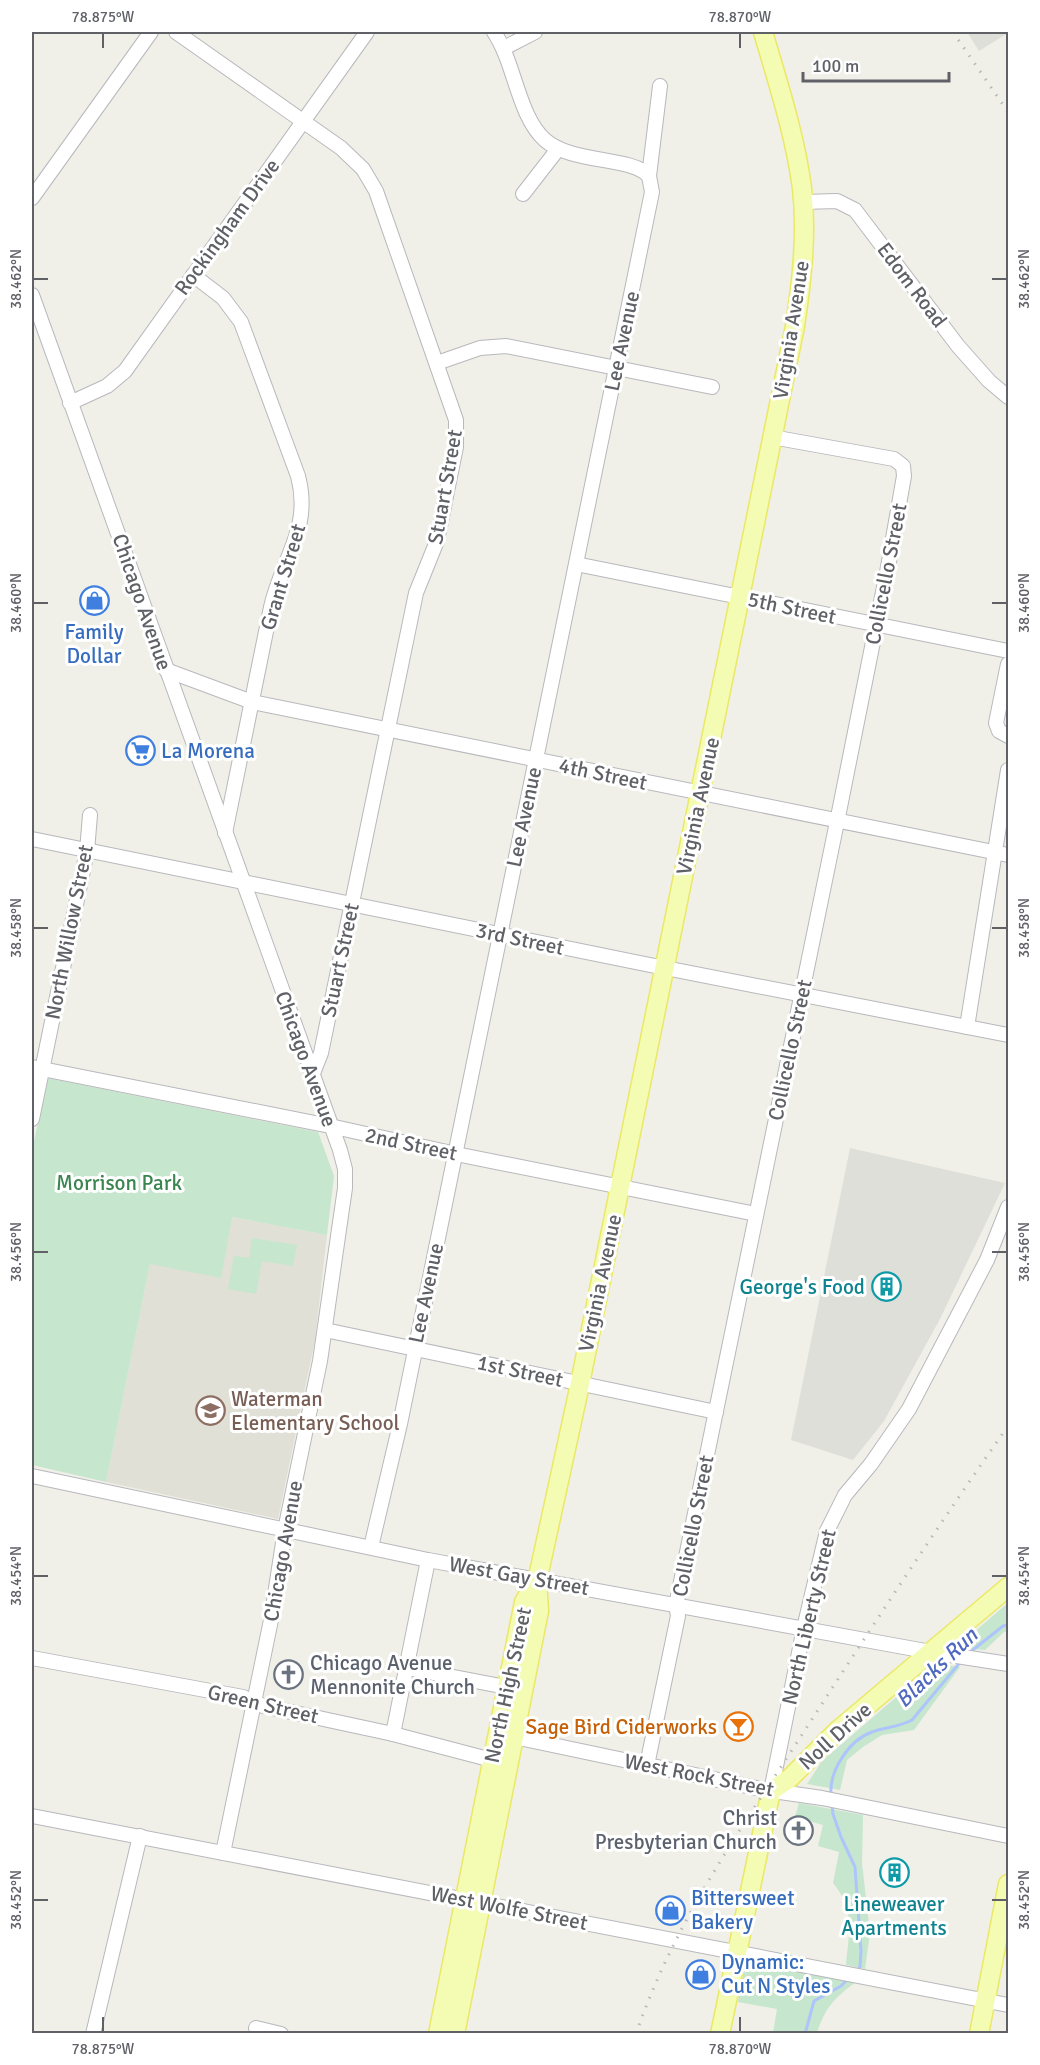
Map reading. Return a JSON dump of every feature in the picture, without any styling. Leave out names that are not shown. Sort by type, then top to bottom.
[{"type":"main road","name":"Virginia Avenue","points":[[537,1580],[580,1383],[798,307],[804,255],[803,202],[792,136],[764,32]]},
{"type":"main road","name":"North High Street","points":[[455,2034],[492,1760],[506,1735],[506,1687],[524,1602],[537,1580]]},
{"type":"main road","name":"North High Street","points":[[438,2034],[472,1902],[506,1735],[539,1611],[537,1580]]},
{"type":"main road","name":"Noll Drive","points":[[771,1791],[789,1779],[837,1731],[1008,1587]]},
{"type":"main road","name":"North Liberty Street","points":[[720,2034],[771,1791]]},
{"type":"main road","points":[[979,2034],[1008,1884]]},
{"type":"street","points":[[32,198],[150,32]]},
{"type":"street","name":"Stuart Street","points":[[176,32],[349,154],[369,177],[455,411],[456,447],[436,548],[416,593],[321,1053],[312,1076]]},
{"type":"street","name":"Rockingham Drive","points":[[70,403],[100,390],[119,376],[367,32]]},
{"type":"street","points":[[494,32],[504,48],[532,124],[545,140],[558,149],[574,155],[636,167],[649,176]]},
{"type":"street","points":[[504,48],[535,32]]},
{"type":"street","name":"Lee Avenue","points":[[371,1547],[400,1424],[456,1154],[652,192],[649,176],[660,86]]},
{"type":"street","points":[[523,194],[558,149]]},
{"type":"street","name":"Edom Road","points":[[803,202],[837,201],[855,210],[958,346],[989,381],[1008,397]]},
{"type":"street","name":"Grant Street","points":[[193,275],[223,298],[242,322],[296,467],[302,494],[300,527],[273,598],[225,835]]},
{"type":"street","name":"Chicago Avenue","points":[[32,295],[342,1158],[346,1182],[325,1330],[285,1530],[271,1620],[222,1853]]},
{"type":"street","points":[[437,363],[480,348],[506,346],[712,387]]},
{"type":"street","name":"Collicello Street","points":[[647,1765],[678,1616],[676,1605],[837,822],[904,476],[903,466],[894,459],[772,437]]},
{"type":"street","name":"5th Street","points":[[576,564],[1008,651]]},
{"type":"street","points":[[1008,664],[996,723],[999,731],[1008,736]]},
{"type":"street","name":"4th Street","points":[[166,670],[252,702],[1002,854]]},
{"type":"street","points":[[967,1027],[1002,854],[1008,770]]},
{"type":"street","name":"North Willow Street","points":[[32,1119],[37,1068],[87,850],[90,814]]},
{"type":"street","name":"3rd Street","points":[[32,839],[801,996],[1008,1035]]},
{"type":"street","name":"2nd Street","points":[[37,1068],[756,1214]]},
{"type":"street","name":"North Liberty Street","points":[[771,1791],[804,1628],[823,1545],[832,1518],[845,1495],[877,1457],[909,1409],[987,1260],[1008,1207]]},
{"type":"street","name":"1st Street","points":[[325,1330],[716,1412]]},
{"type":"street","name":"West Gay Street","points":[[32,1476],[428,1560],[1008,1664]]},
{"type":"street","points":[[393,1734],[428,1560]]},
{"type":"street","name":"Green Street","points":[[32,1658],[243,1696],[263,1706],[393,1734],[492,1760]]},
{"type":"street","points":[[407,1668],[506,1687]]},
{"type":"street","name":"West Rock Street","points":[[506,1735],[771,1791],[822,1798],[1008,1836]]},
{"type":"street","name":"West Wolfe Street","points":[[32,1816],[1008,2005]]},
{"type":"street","points":[[93,2034],[140,1836]]},
{"type":"street","points":[[256,2028],[281,2034]]},
{"type":"shaded area","points":[[967,32],[1008,32],[1008,33],[979,51]]},
{"type":"shaded area","points":[[850,1148],[1005,1183],[940,1319],[884,1421],[853,1460],[791,1440]]},
{"type":"shaded area","name":"Waterman Elementary School","points":[[232,1217],[327,1235],[315,1340],[278,1519],[106,1482],[150,1264]]},
{"type":"green space","name":"Morrison Park","points":[[47,1078],[318,1132],[334,1176],[327,1235],[232,1217],[221,1278],[150,1264],[106,1482],[32,1465],[32,1151]]},
{"type":"green space","points":[[252,1238],[297,1245],[293,1266],[262,1261],[256,1294],[228,1289],[234,1256],[249,1258]]},
{"type":"green space","points":[[1008,1603],[1008,1631],[985,1650],[969,1649],[960,1644]]},
{"type":"green space","points":[[936,1663],[960,1667],[914,1730],[882,1735],[863,1747],[847,1760],[840,1790],[807,1784],[822,1761]]},
{"type":"green space","points":[[799,1803],[863,1815],[862,1863],[870,1933],[865,1969],[846,1965],[848,1912],[833,1883],[839,1852],[818,1846],[823,1825],[795,1817]]},
{"type":"green space","points":[[745,1962],[856,1982],[831,2004],[817,2033],[773,2033],[777,2009],[738,2002]]},
{"type":"waterway","name":"Blacks Run","points":[[969,1653],[1003,1626],[1008,1625]]},
{"type":"waterway","name":"Blacks Run","points":[[831,1795],[833,1776],[848,1749],[872,1732],[912,1720],[962,1660]]},
{"type":"waterway","name":"Blacks Run","points":[[832,1805],[841,1837],[855,1867],[861,1951],[860,1967],[855,1972]]},
{"type":"waterway","name":"Blacks Run","points":[[805,2034],[814,2001],[841,1986],[848,1979]]},
{"type":"railway","points":[[953,32],[1008,112]]},
{"type":"railway","points":[[636,2034],[651,1995],[686,1920],[728,1849],[900,1584],[1008,1426]]},
{"type":"place","name":"Family Dollar","points":[[94,601]]},
{"type":"place","name":"La Morena","points":[[140,751]]},
{"type":"place","name":"George's Food","points":[[886,1287]]},
{"type":"place","name":"Waterman Elementary School","points":[[210,1411]]},
{"type":"place","name":"Chicago Avenue Mennonite Church","points":[[289,1675]]},
{"type":"place","name":"Sage Bird Ciderworks","points":[[738,1727]]},
{"type":"place","name":"Christ Presbyterian Church","points":[[798,1830]]},
{"type":"place","name":"Lineweaver Apartments","points":[[894,1873]]},
{"type":"place","name":"Bittersweet Bakery","points":[[670,1910]]},
{"type":"place","name":"Dynamic: Cut N Styles","points":[[700,1974]]}]
